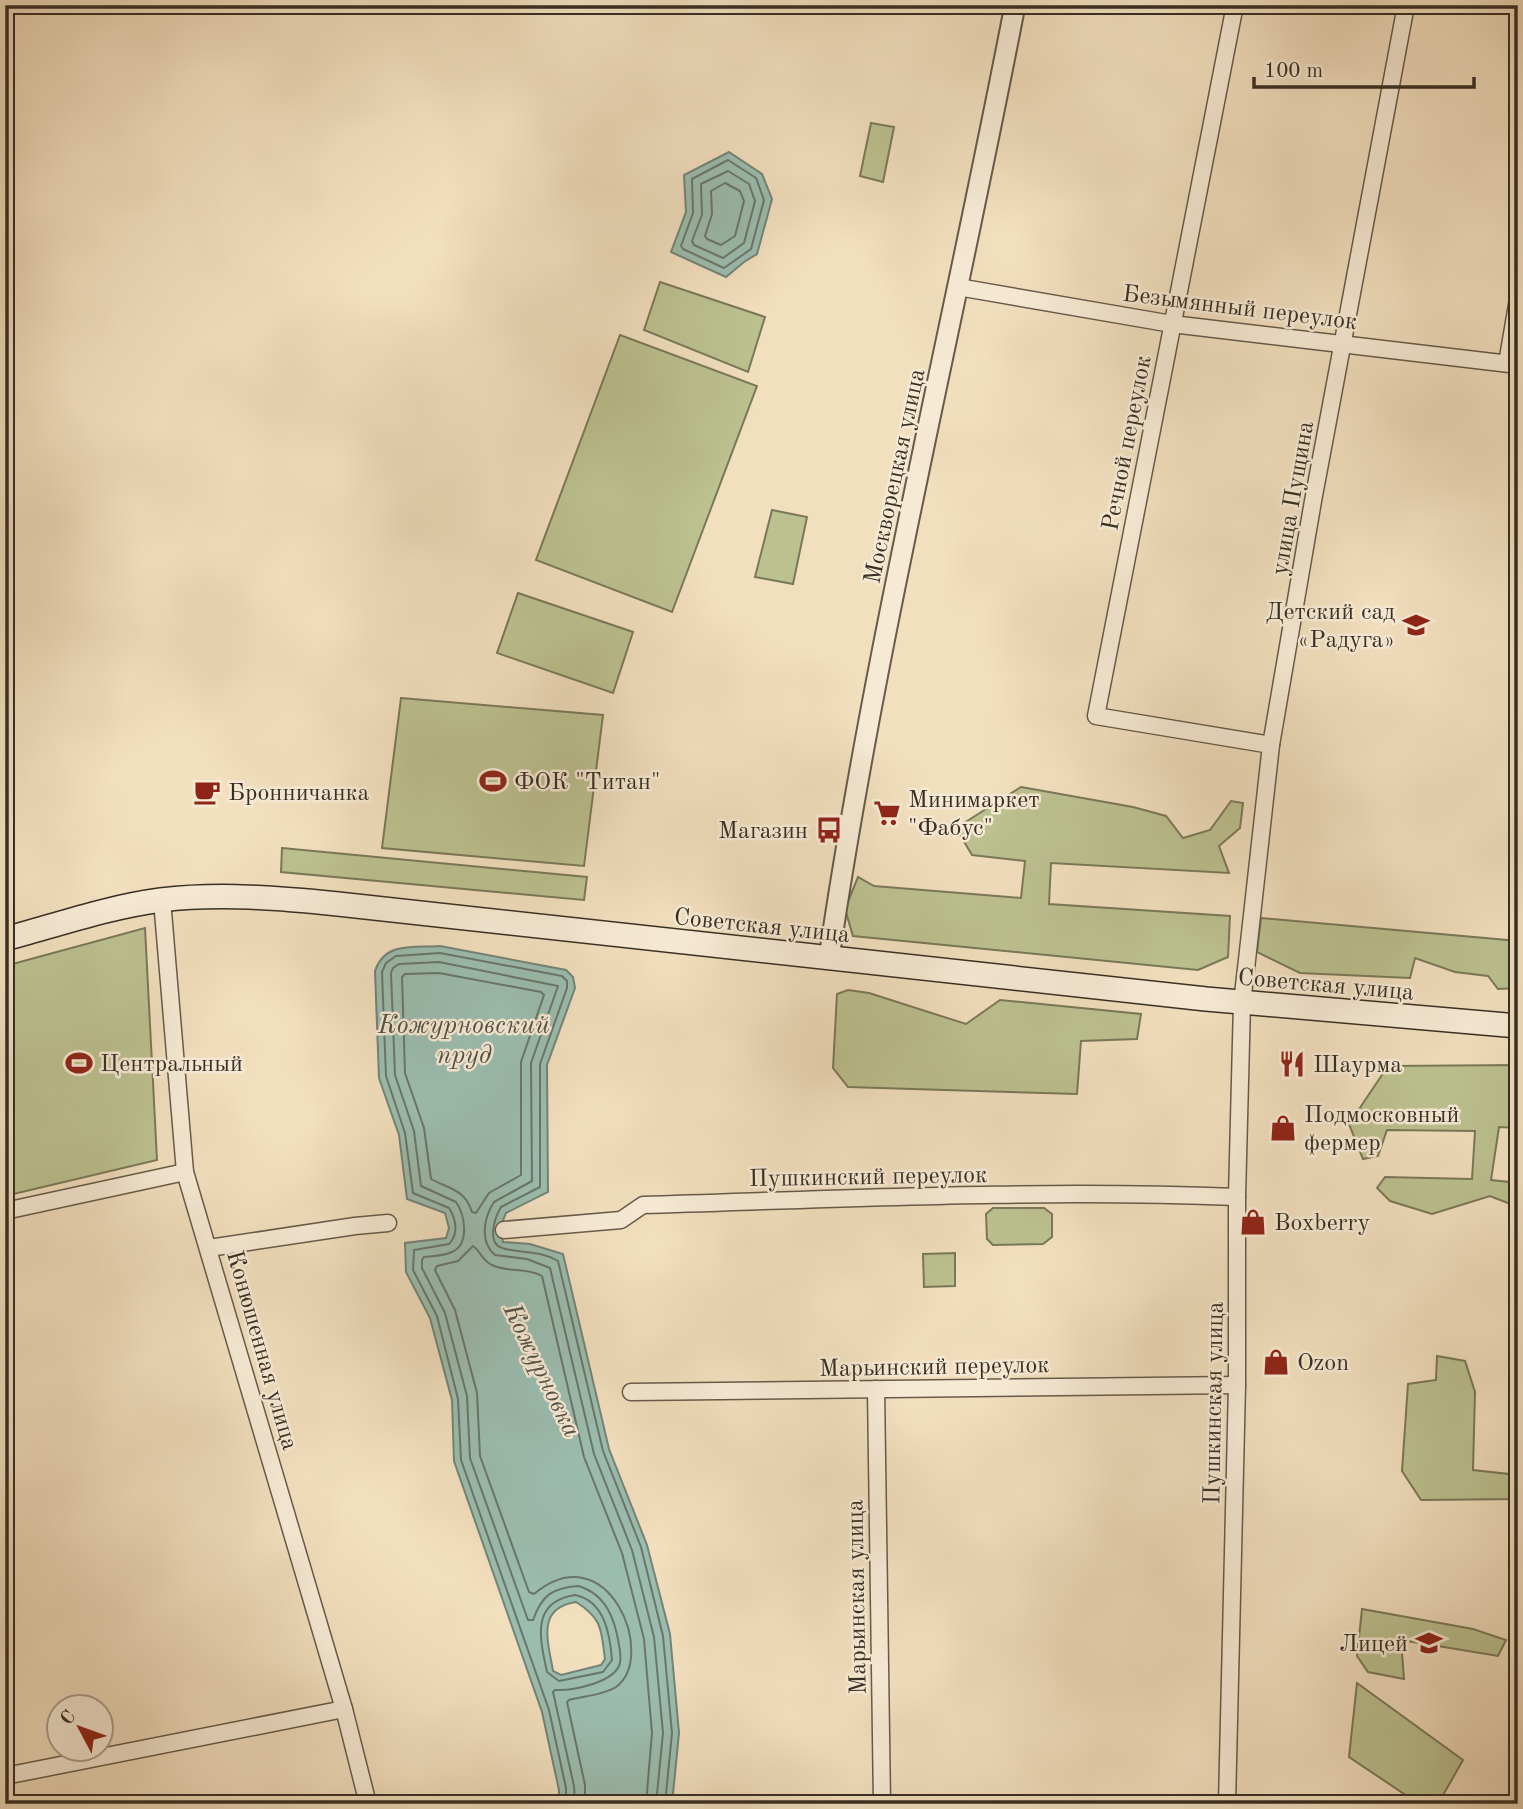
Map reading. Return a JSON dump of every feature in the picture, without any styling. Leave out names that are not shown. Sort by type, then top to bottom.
[{"type":"main road","name":"Советская улица","points":[[5,939],[117,908],[162,900],[239,896],[317,902],[1242,1003],[1518,1026]]},
{"type":"street","name":"Москворецкая улица","points":[[829,958],[862,759],[1015,5]]},
{"type":"street","name":"Речной переулок","points":[[1235,5],[1096,716],[1271,745]]},
{"type":"street","name":"улица Пущина","points":[[1242,1003],[1271,745],[1313,501],[1406,5]]},
{"type":"street","name":"Безымянный переулок","points":[[958,287],[1172,324],[1512,364]]},
{"type":"street","points":[[1512,364],[1518,299]]},
{"type":"street","name":"Конюшенная улица","points":[[162,900],[185,1172],[344,1709],[368,1804]]},
{"type":"street","name":"Пушкинская улица","points":[[1227,1804],[1237,1385],[1237,1197],[1242,1003]]},
{"type":"street","points":[[5,1211],[185,1172]]},
{"type":"street","name":"Пушкинский переулок","points":[[504,1230],[621,1220],[643,1205],[1131,1193],[1237,1197]]},
{"type":"street","points":[[209,1248],[388,1223]]},
{"type":"street","name":"Марьинский переулок","points":[[631,1392],[1237,1385]]},
{"type":"street","name":"Марьинская улица","points":[[876,1389],[882,1804]]},
{"type":"street","points":[[5,1776],[344,1709]]},
{"type":"green space","points":[[871,123],[894,127],[883,182],[860,176]]},
{"type":"green space","points":[[660,282],[765,317],[748,372],[644,330]]},
{"type":"green space","points":[[620,335],[757,386],[672,612],[536,560]]},
{"type":"green space","points":[[772,510],[807,517],[793,584],[755,577]]},
{"type":"green space","points":[[518,593],[633,632],[613,693],[497,653]]},
{"type":"green space","name":"ФОК \"Титан\"","points":[[401,698],[603,715],[584,866],[382,848]]},
{"type":"green space","points":[[1021,787],[1133,807],[1166,816],[1183,838],[1210,830],[1231,801],[1243,803],[1240,828],[1219,846],[1229,873],[1051,863],[1049,904],[1230,916],[1228,957],[1198,970],[853,936],[845,909],[858,877],[874,886],[1021,898],[1025,861],[972,855],[956,828]]},
{"type":"green space","points":[[282,848],[587,877],[584,900],[281,872]]},
{"type":"green space","points":[[1261,918],[1518,941],[1518,988],[1498,989],[1488,976],[1455,972],[1415,958],[1410,978],[1300,973],[1257,952]]},
{"type":"green space","name":"Центральный","points":[[145,928],[157,1160],[5,1196],[5,966]]},
{"type":"green space","points":[[848,990],[869,993],[966,1024],[1000,1000],[1141,1014],[1137,1039],[1081,1041],[1077,1094],[848,1087],[833,1068],[837,994]]},
{"type":"green space","points":[[1518,1065],[1518,1128],[1499,1127],[1491,1180],[1518,1183],[1518,1207],[1490,1196],[1432,1214],[1390,1201],[1377,1188],[1385,1177],[1472,1179],[1475,1131],[1387,1130],[1378,1156],[1363,1159],[1349,1124],[1388,1066]]},
{"type":"green space","points":[[993,1208],[1044,1208],[1052,1214],[1052,1237],[1043,1244],[993,1245],[987,1239],[986,1214]]},
{"type":"green space","points":[[955,1253],[955,1286],[924,1287],[923,1254]]},
{"type":"green space","points":[[1437,1356],[1465,1361],[1475,1392],[1473,1470],[1518,1475],[1518,1499],[1421,1500],[1402,1471],[1408,1384],[1436,1380]]},
{"type":"green space","points":[[1362,1609],[1473,1629],[1506,1640],[1498,1656],[1401,1640],[1404,1679],[1368,1672],[1357,1656]]},
{"type":"green space","points":[[1357,1683],[1463,1760],[1438,1804],[1419,1804],[1349,1757]]},
{"type":"water","points":[[729,152],[762,174],[772,199],[757,254],[726,277],[671,252],[686,212],[684,175]]},
{"type":"water","name":"Кожурновский пруд","points":[[440,946],[566,970],[573,977],[575,988],[547,1065],[548,1192],[506,1213],[500,1228],[503,1242],[530,1244],[563,1254],[609,1449],[647,1545],[670,1634],[679,1733],[672,1804],[559,1804],[559,1790],[542,1712],[454,1461],[452,1400],[430,1318],[406,1272],[405,1243],[446,1238],[449,1228],[445,1213],[407,1199],[399,1135],[379,1078],[375,971],[380,961],[393,950]],"holes":[[[576,1602],[585,1608],[599,1626],[605,1659],[601,1665],[561,1675],[553,1671],[548,1638],[550,1619],[563,1605]]]},
{"type":"place","name":"Детский сад «Радуга»","points":[[1416,625]]},
{"type":"place","name":"ФОК \"Титан\"","points":[[493,781]]},
{"type":"place","name":"Бронничанка","points":[[207,792]]},
{"type":"place","name":"Минимаркет \"Фабус\"","points":[[887,813]]},
{"type":"place","name":"Магазин","points":[[829,830]]},
{"type":"place","name":"Центральный","points":[[79,1063]]},
{"type":"place","name":"Шаурма","points":[[1292,1064]]},
{"type":"place","name":"Подмосковный фермер","points":[[1283,1128]]},
{"type":"place","name":"Boxberry","points":[[1253,1222]]},
{"type":"place","name":"Ozon","points":[[1276,1362]]},
{"type":"place","name":"Лицей","points":[[1429,1643]]},
{"type":"water label","name":"Кожурновка","points":[[543,1370]]}]
